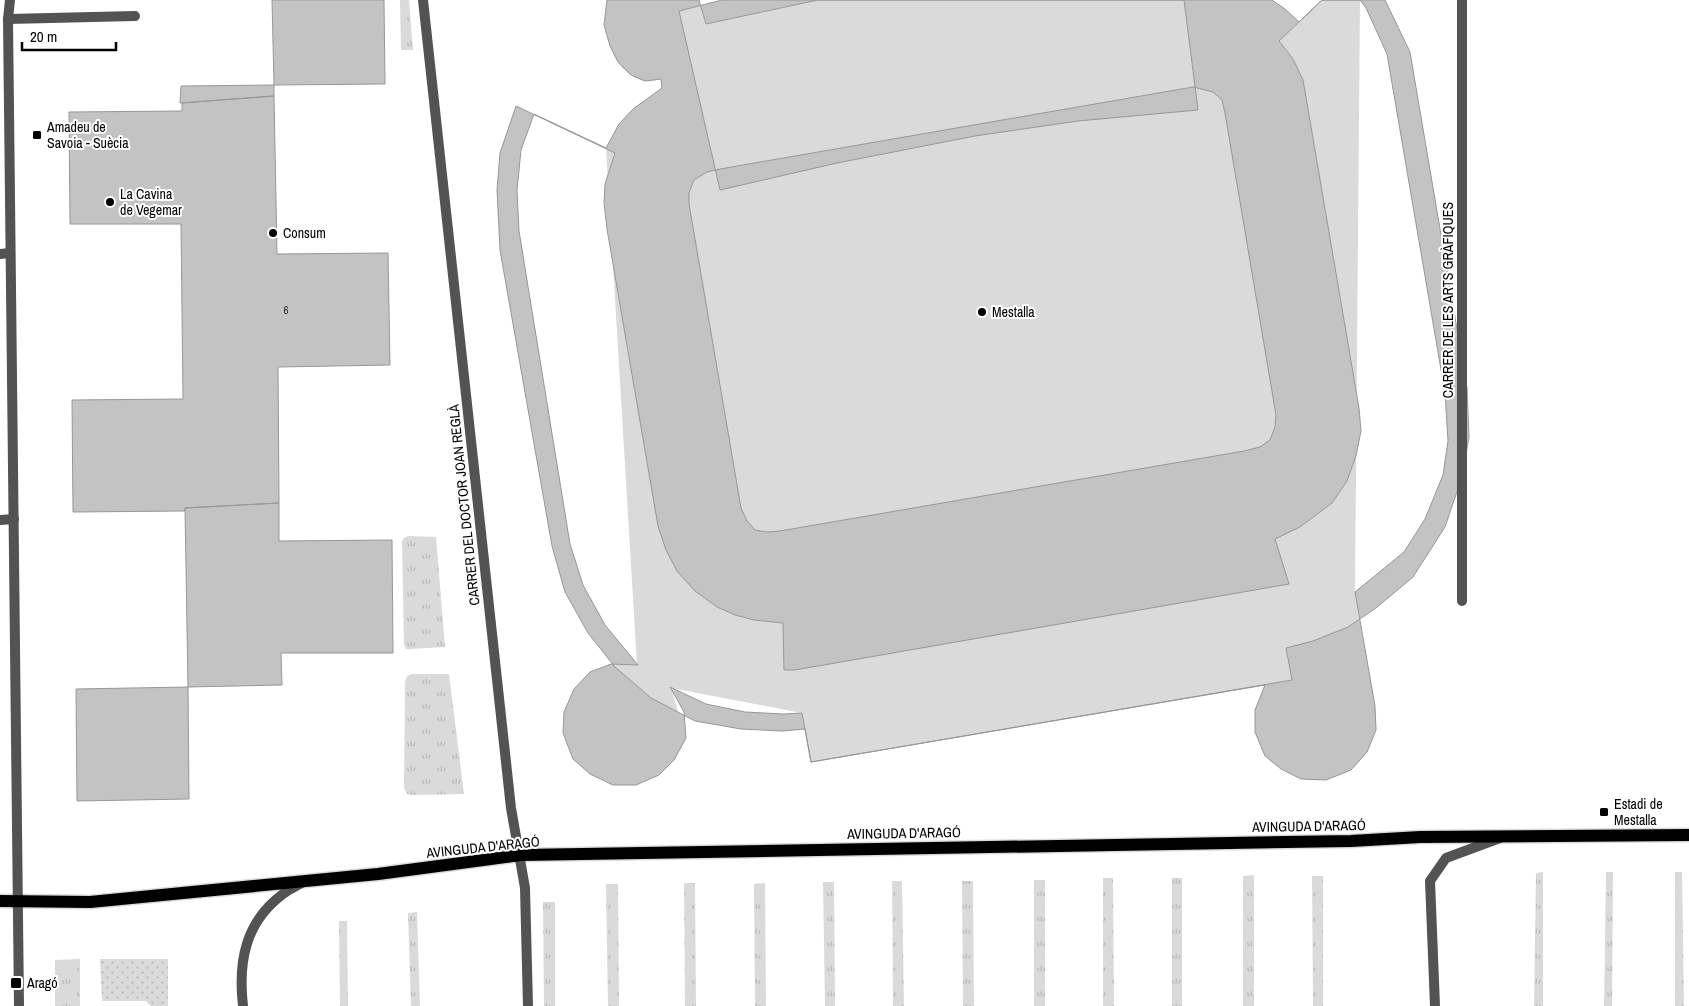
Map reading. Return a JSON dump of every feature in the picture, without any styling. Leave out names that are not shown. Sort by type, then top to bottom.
[{"type":"main road","name":"AVINGUDA D'ARAGÓ","points":[[0,901],[90,902],[378,874],[520,855],[1351,841],[1420,837],[1689,835]]},
{"type":"street","points":[[10,0],[8,19],[5,254],[14,520],[18,1006]]},
{"type":"street","name":"CARRER DEL DOCTOR JOAN REGLÀ","points":[[423,0],[511,808],[525,888],[528,1006]]},
{"type":"street","name":"CARRER DE LES ARTS GRÀFIQUES","points":[[1462,0],[1462,601]]},
{"type":"street","points":[[8,19],[135,16]]},
{"type":"street","points":[[0,520],[14,520]]},
{"type":"street","name":"AVINGUDA D'ARAGÓ","points":[[1435,1006],[1430,881],[1446,858],[1505,836]]},
{"type":"street","name":"AVINGUDA D'ARAGÓ","points":[[243,1006],[242,962],[249,934],[265,911],[283,894],[304,882]]},
{"type":"green space","points":[[400,0],[409,0],[413,50],[401,50]]},
{"type":"green space","name":"Mestalla","points":[[607,0],[699,0],[706,24],[818,0],[1272,0],[1299,22],[1322,0],[1360,0],[1355,593],[1376,730],[1367,752],[1351,770],[1326,780],[1301,779],[1281,769],[1265,756],[1255,732],[1255,710],[1265,685],[811,762],[802,713],[671,688],[686,738],[674,760],[659,775],[636,785],[613,785],[590,774],[573,759],[563,733],[564,712],[574,689],[590,672],[611,664],[637,665],[606,148],[619,124],[633,109],[662,88],[661,79],[647,81],[634,77],[624,70],[617,60],[607,36],[605,11]]},
{"type":"green space","points":[[405,537],[436,537],[445,647],[406,649],[404,644],[402,541]]},
{"type":"green space","points":[[412,674],[449,674],[464,794],[412,795],[407,794],[404,788],[405,682],[407,676]]},
{"type":"green space","points":[[1543,872],[1543,1006],[1534,1006],[1536,873]]},
{"type":"green space","points":[[1606,872],[1613,872],[1612,1006],[1604,1006]]},
{"type":"green space","points":[[1675,872],[1682,872],[1684,1006],[1675,1006]]},
{"type":"green space","points":[[1254,875],[1254,1006],[1243,1006],[1243,876]]},
{"type":"green space","points":[[1312,876],[1323,876],[1323,1006],[1313,1006]]},
{"type":"green space","points":[[1103,878],[1113,878],[1114,1006],[1103,1006]]},
{"type":"green space","points":[[1172,878],[1182,878],[1182,1006],[1172,1006]]},
{"type":"green space","points":[[1034,880],[1045,880],[1045,1006],[1034,1006]]},
{"type":"green space","points":[[892,881],[902,881],[904,1006],[893,1006]]},
{"type":"green space","points":[[962,881],[973,881],[974,1006],[963,1006]]},
{"type":"green space","points":[[823,882],[834,882],[835,1006],[825,1006]]},
{"type":"green space","points":[[684,883],[695,883],[696,1006],[685,1006]]},
{"type":"green space","points":[[765,883],[766,1006],[755,1006],[754,884]]},
{"type":"green space","points":[[606,884],[618,884],[619,1006],[608,1006]]},
{"type":"green space","points":[[543,902],[555,902],[555,1006],[544,1006]]},
{"type":"green space","points":[[417,912],[420,1006],[411,1006],[408,913]]},
{"type":"green space","points":[[339,921],[347,921],[348,1006],[340,1006]]},
{"type":"green space","points":[[80,959],[80,1006],[55,1006],[55,960]]},
{"type":"green space","points":[[100,959],[168,959],[168,1006],[151,1006],[146,1001],[102,1001]]},
{"type":"building","points":[[272,0],[384,0],[385,84],[274,85]]},
{"type":"building","name":"Mestalla","points":[[607,0],[699,0],[706,24],[818,0],[1272,0],[1299,22],[1322,0],[1360,0],[1366,8],[1387,54],[1445,393],[1448,441],[1443,475],[1425,519],[1404,552],[1355,592],[1375,706],[1376,730],[1367,752],[1351,770],[1326,780],[1301,779],[1281,769],[1265,756],[1255,732],[1255,710],[1265,685],[811,762],[802,713],[745,712],[706,704],[670,687],[684,712],[686,738],[674,760],[659,775],[636,785],[613,785],[590,774],[573,759],[563,733],[564,712],[574,689],[590,672],[611,664],[638,665],[605,625],[583,585],[570,544],[519,231],[517,190],[521,150],[534,114],[606,148],[619,124],[633,109],[662,88],[661,79],[645,81],[631,75],[618,62],[610,46],[604,25]],"holes":[[[1193,87],[1213,92],[1222,100],[1225,113],[1276,415],[1275,427],[1270,440],[1260,447],[1244,451],[780,531],[767,532],[755,530],[747,521],[741,508],[689,204],[689,193],[694,180],[707,172],[720,169]]]},
{"type":"building","points":[[722,0],[1184,0],[1198,110],[1078,121],[975,136],[837,163],[720,190],[679,11]]},
{"type":"building","points":[[1322,0],[1385,0],[1410,52],[1467,388],[1469,437],[1462,477],[1445,527],[1413,577],[1376,608],[1348,627],[1313,641],[1286,648],[1292,680],[811,762],[805,729],[782,731],[741,729],[695,721],[651,698],[615,667],[588,633],[565,592],[552,546],[500,250],[497,190],[500,153],[516,106],[615,153],[605,184],[604,203],[607,229],[658,526],[666,550],[677,571],[695,591],[717,607],[735,615],[754,620],[783,623],[784,670],[795,670],[1289,584],[1275,539],[1300,527],[1332,503],[1347,481],[1356,456],[1361,431],[1359,408],[1303,80],[1293,59],[1279,41]]},
{"type":"building","points":[[274,85],[274,96],[180,103],[181,86]]},
{"type":"building","points":[[274,96],[277,254],[388,253],[390,365],[278,367],[279,503],[185,508],[185,511],[73,512],[72,400],[183,399],[181,224],[70,224],[69,112],[182,111],[182,103]]},
{"type":"building","points":[[279,503],[279,541],[392,540],[393,653],[281,653],[282,685],[188,687],[185,508]]},
{"type":"building","points":[[188,687],[189,799],[77,801],[76,689]]},
{"type":"place","name":"Amadeu de Savoia - Suècia","points":[[37,135]]},
{"type":"place","name":"La Cavina de Vegemar","points":[[110,202]]},
{"type":"place","name":"Consum","points":[[273,233]]},
{"type":"place","name":"Mestalla","points":[[982,312]]},
{"type":"place","name":"Estadi de Mestalla","points":[[1604,812]]},
{"type":"place","name":"Aragó","points":[[16,983]]}]
